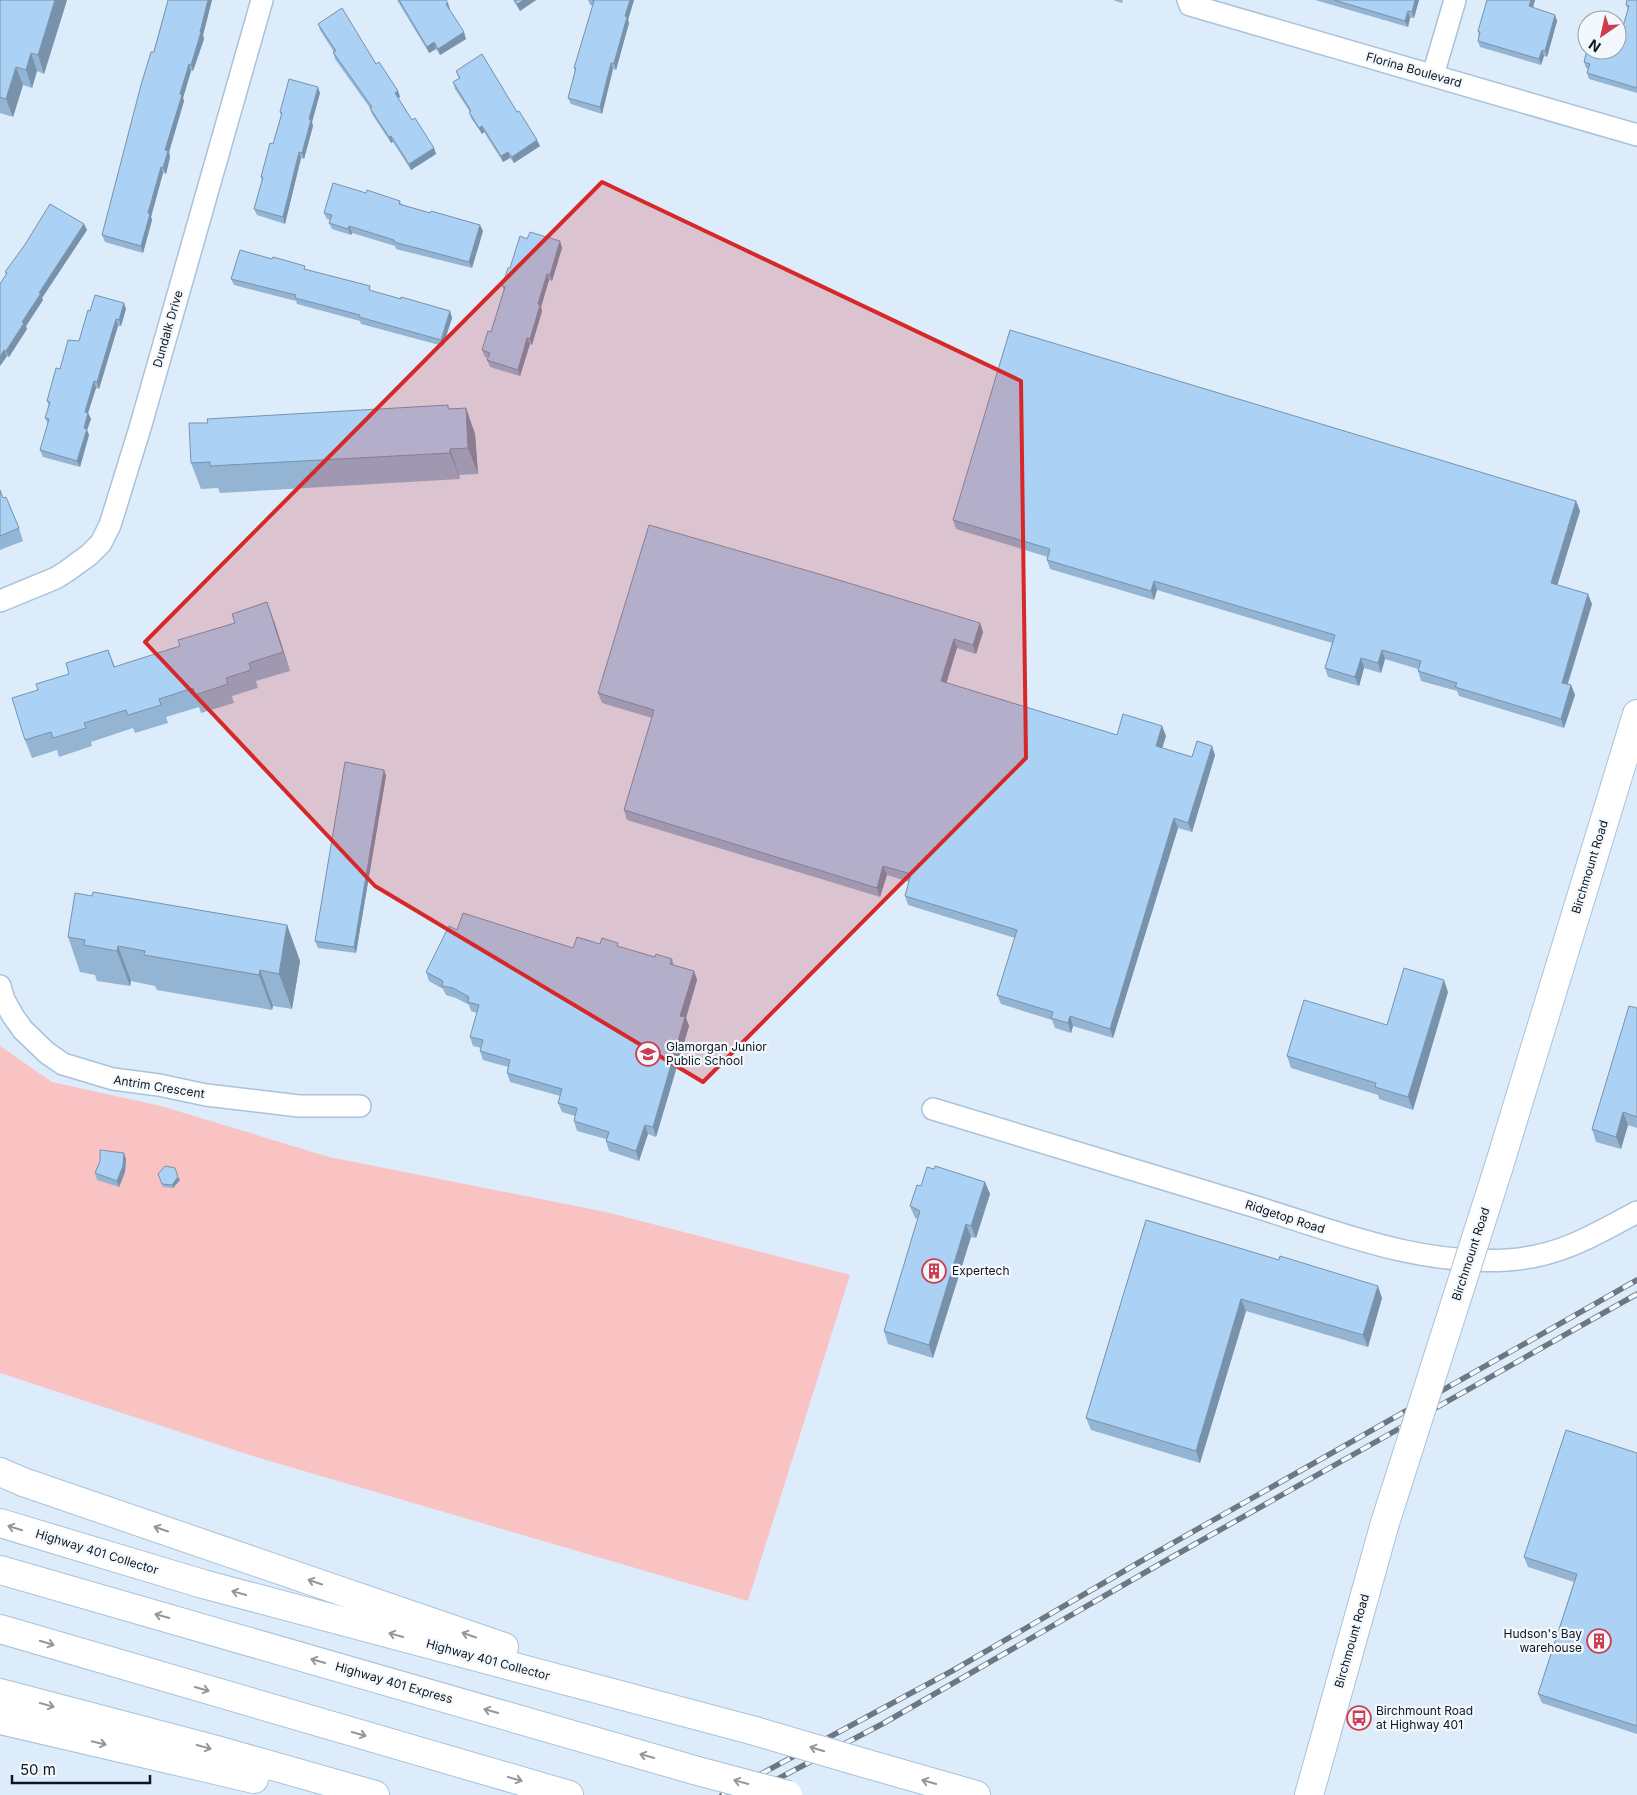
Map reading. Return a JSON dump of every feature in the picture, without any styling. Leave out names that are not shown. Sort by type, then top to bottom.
[{"type":"main road","name":"Birchmount Road","points":[[1309,1795],[1385,1524],[1499,1166],[1637,714]]},
{"type":"main road","points":[[0,1472],[743,1728]]},
{"type":"main road","name":"Highway 401 Collector","points":[[0,1523],[203,1584],[743,1728],[976,1795]]},
{"type":"main road","name":"Highway 401 Express","points":[[0,1570],[694,1770],[788,1795]]},
{"type":"main road","points":[[0,1629],[176,1682],[569,1795]]},
{"type":"main road","points":[[0,1692],[375,1795]]},
{"type":"main road","points":[[0,1720],[290,1787],[345,1786]]},
{"type":"street","name":"Dundalk Drive","points":[[0,602],[56,578],[67,571],[101,543],[110,525],[262,0]]},
{"type":"street","points":[[1433,75],[1455,0]]},
{"type":"street","name":"Florina Boulevard","points":[[1189,3],[1637,135]]},
{"type":"street","name":"Antrim Crescent","points":[[0,986],[4,1000],[13,1016],[23,1030],[47,1053],[63,1064],[98,1076],[159,1085],[206,1095],[291,1105],[360,1106]]},
{"type":"street","name":"Ridgetop Road","points":[[932,1109],[1245,1203],[1337,1234],[1442,1258],[1475,1261],[1509,1260],[1542,1255],[1588,1239],[1637,1212]]},
{"type":"highlighted area","points":[[602,182],[1021,381],[1026,758],[703,1082],[375,886],[145,642]]},
{"type":"shaded area","points":[[0,1046],[52,1082],[161,1106],[329,1157],[606,1212],[850,1275],[748,1601],[256,1457],[0,1373]]},
{"type":"building","points":[[0,0],[55,0],[38,55],[31,53],[26,70],[16,67],[6,99],[0,97]]},
{"type":"building","points":[[168,0],[208,0],[201,32],[180,94],[182,95],[165,150],[168,151],[163,168],[161,167],[141,246],[102,235],[141,85],[151,52],[154,52]]},
{"type":"building","points":[[399,0],[446,0],[448,3],[446,4],[464,32],[438,49],[434,42],[427,47]]},
{"type":"building","points":[[515,0],[524,0],[517,4]]},
{"type":"building","points":[[592,0],[630,0],[625,16],[627,17],[614,63],[611,63],[600,107],[568,98],[576,68],[574,68],[594,1]]},
{"type":"building","points":[[1334,0],[1415,0],[1412,12],[1408,11],[1405,21]]},
{"type":"building","points":[[1487,0],[1531,0],[1529,6],[1555,15],[1545,51],[1542,50],[1539,59],[1478,41],[1480,32],[1478,31]]},
{"type":"building","points":[[1627,0],[1637,0],[1637,88],[1587,73],[1590,64],[1584,62],[1584,60],[1627,60],[1627,13],[1629,6],[1626,5]]},
{"type":"building","points":[[342,8],[376,64],[379,62],[398,91],[395,93],[412,120],[415,118],[434,148],[409,164],[333,52],[336,51],[318,24]]},
{"type":"building","points":[[482,54],[517,112],[519,111],[537,140],[512,157],[508,152],[501,156],[482,126],[479,128],[453,82],[460,78],[456,71]]},
{"type":"building","points":[[289,79],[318,87],[309,119],[311,120],[302,153],[299,152],[283,217],[254,209],[270,143],[273,144],[282,113],[280,112]]},
{"type":"building","points":[[333,183],[366,193],[367,190],[400,201],[399,204],[480,225],[469,262],[394,242],[394,240],[349,226],[348,229],[329,223],[332,215],[324,213]]},
{"type":"building","points":[[50,204],[84,224],[39,293],[41,293],[22,322],[24,323],[0,357],[0,284],[7,273],[5,272]]},
{"type":"building","points":[[530,232],[560,241],[550,275],[547,274],[530,339],[527,338],[518,370],[487,360],[490,353],[482,350],[488,331],[491,332],[505,287],[502,286],[520,236],[527,239]]},
{"type":"building","points":[[240,250],[305,266],[304,269],[370,286],[369,290],[450,311],[441,340],[359,317],[360,315],[295,298],[296,295],[231,279]]},
{"type":"building","points":[[95,295],[124,303],[119,320],[116,319],[97,382],[94,381],[85,412],[88,413],[84,428],[87,429],[77,461],[40,450],[49,419],[45,418],[50,402],[47,401],[56,368],[60,369],[68,340],[79,341],[88,310],[90,311]]},
{"type":"building","points":[[1010,330],[1576,501],[1551,583],[1588,594],[1562,683],[1571,685],[1561,719],[1455,687],[1457,683],[1418,671],[1421,661],[1382,650],[1378,663],[1361,658],[1355,677],[1325,668],[1335,635],[1154,581],[1151,591],[1047,560],[1050,549],[953,520]]},
{"type":"building","points":[[448,405],[448,409],[466,408],[468,448],[450,449],[450,453],[210,466],[210,462],[191,463],[189,423],[208,423],[207,419]]},
{"type":"building","points":[[0,490],[3,498],[6,497],[19,528],[0,536]]},
{"type":"building","points":[[649,525],[980,623],[973,645],[954,639],[941,681],[1117,735],[1123,714],[1162,726],[1156,746],[1192,757],[1197,741],[1212,746],[1188,823],[1174,818],[1110,1029],[1070,1016],[1068,1023],[1051,1018],[1053,1012],[997,995],[1017,930],[905,896],[911,874],[883,866],[877,888],[624,810],[654,710],[598,693]]},
{"type":"building","points":[[267,602],[283,652],[249,663],[251,670],[226,678],[228,684],[195,695],[193,688],[159,699],[161,705],[128,715],[126,710],[84,723],[86,728],[53,738],[51,732],[25,740],[12,698],[38,690],[36,684],[69,674],[66,663],[108,650],[114,667],[180,646],[178,640],[235,623],[232,614]]},
{"type":"building","points":[[345,762],[384,770],[354,947],[315,941]]},
{"type":"building","points":[[93,892],[287,925],[279,974],[260,970],[259,975],[144,955],[145,951],[118,946],[117,951],[84,945],[85,940],[68,937],[75,893],[92,896]]},
{"type":"building","points":[[463,913],[573,948],[577,937],[600,944],[602,938],[618,943],[617,946],[655,957],[656,954],[672,959],[670,964],[694,971],[680,1016],[685,1017],[653,1127],[645,1125],[636,1151],[606,1141],[609,1132],[574,1121],[577,1108],[558,1103],[562,1089],[507,1073],[510,1060],[480,1051],[483,1040],[470,1037],[479,1005],[468,1002],[469,997],[453,988],[442,986],[443,981],[426,972],[449,926],[457,930]]},
{"type":"building","points":[[1404,968],[1444,980],[1408,1097],[1375,1087],[1376,1083],[1287,1056],[1304,1000],[1387,1025]]},
{"type":"building","points":[[1629,1006],[1637,1008],[1637,1117],[1623,1112],[1616,1137],[1592,1129]]},
{"type":"building","points":[[100,1150],[124,1153],[123,1166],[117,1181],[95,1173],[100,1161]]},
{"type":"building","points":[[165,1166],[175,1168],[178,1177],[172,1185],[162,1184],[158,1174]]},
{"type":"building","name":"Expertech","points":[[935,1166],[985,1182],[971,1226],[966,1224],[929,1345],[884,1331],[920,1211],[910,1206],[917,1185],[921,1186],[927,1167],[934,1169]]},
{"type":"building","points":[[1146,1220],[1279,1260],[1280,1256],[1378,1286],[1363,1335],[1241,1299],[1196,1451],[1086,1418]]},
{"type":"building","name":"Hudson's Bay warehouse","points":[[1566,1430],[1637,1453],[1637,1726],[1538,1694],[1577,1574],[1524,1557]]},
{"type":"railway","points":[[722,1795],[952,1671],[1150,1556],[1637,1280]]},
{"type":"railway","points":[[747,1795],[884,1723],[1158,1565],[1637,1294]]},
{"type":"place","name":"Glamorgan Junior Public School","points":[[648,1054]]},
{"type":"place","name":"Expertech","points":[[934,1271]]},
{"type":"place","name":"Hudson's Bay warehouse","points":[[1599,1641]]},
{"type":"place","name":"Birchmount Road at Highway 401","points":[[1359,1718]]}]
